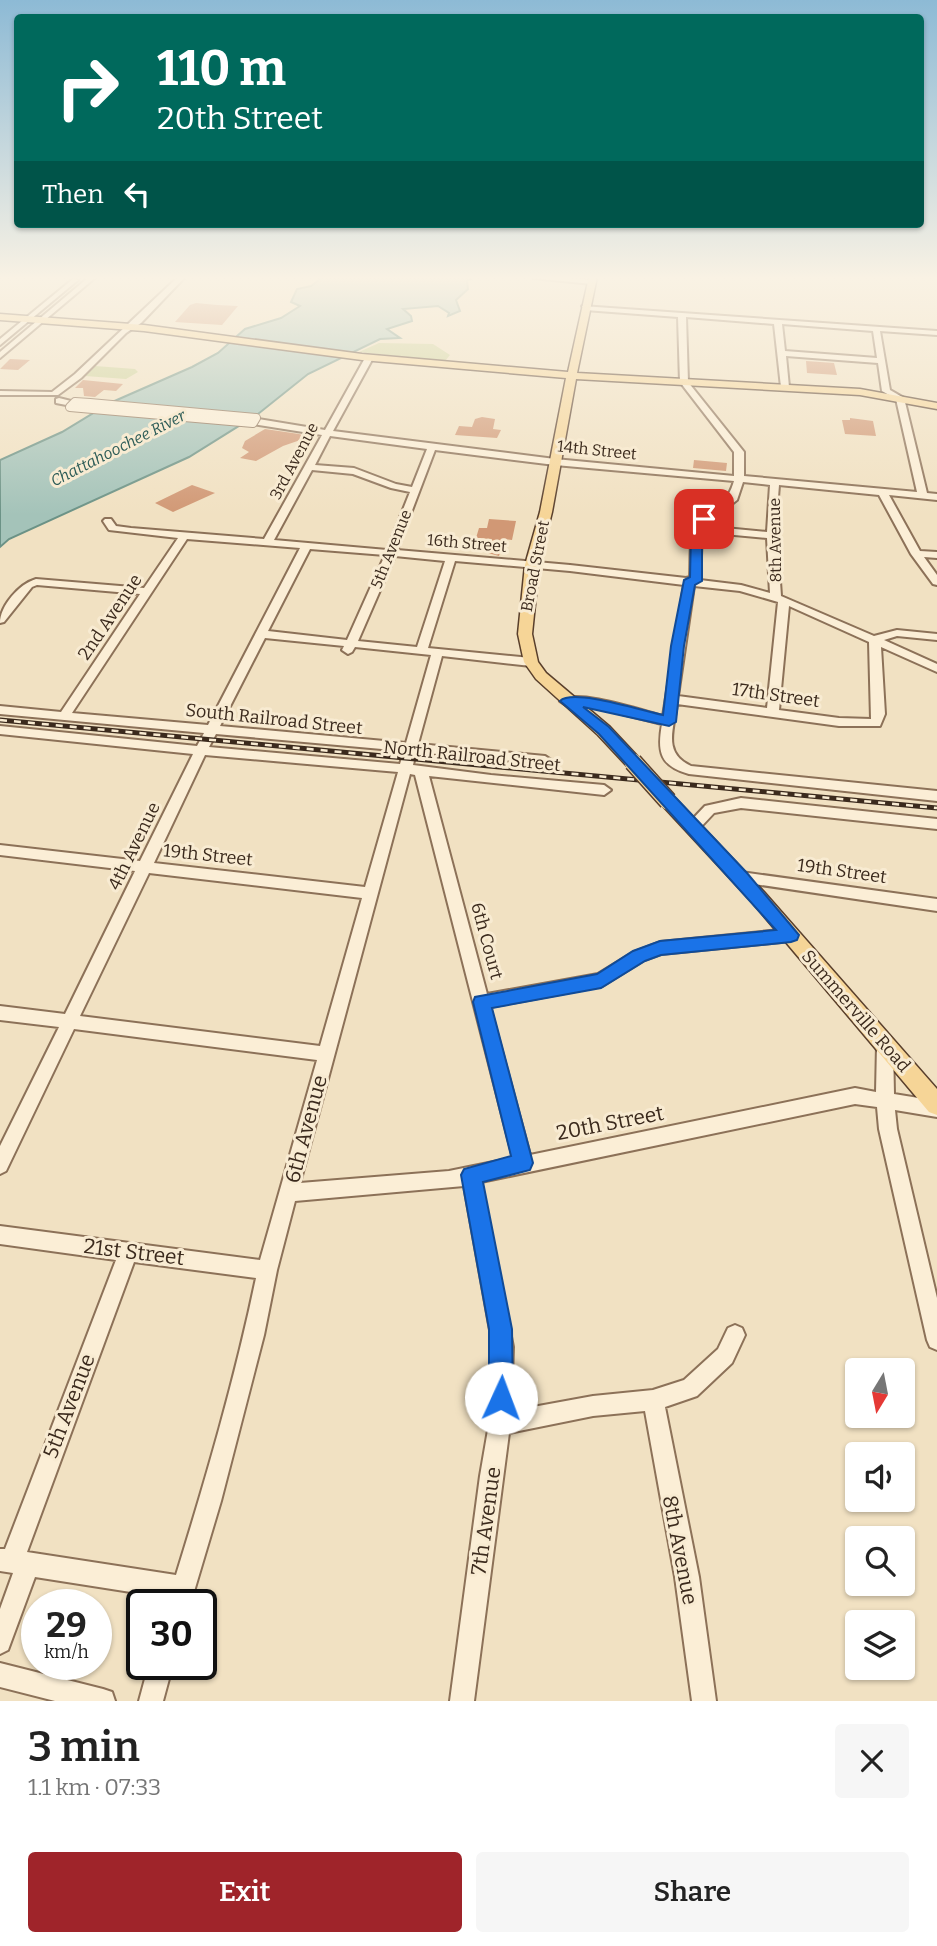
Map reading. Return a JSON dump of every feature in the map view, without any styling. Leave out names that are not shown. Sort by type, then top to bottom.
[{"type":"main road","points":[[325,356],[350,360],[362,371]]},
{"type":"main road","points":[[361,356],[572,375],[887,391],[937,404]]},
{"type":"main road","name":"Broad Street","points":[[531,662],[525,623],[533,565],[555,462],[565,399],[577,356]]},
{"type":"main road","points":[[785,384],[937,404]]},
{"type":"main road","points":[[531,662],[566,701]]},
{"type":"main road","name":"Summerville Road","points":[[566,701],[604,730],[741,877],[937,1107]]},
{"type":"street","points":[[56,395],[97,356]]},
{"type":"street","points":[[683,356],[684,379],[739,452],[739,480],[731,502],[704,519],[698,529],[693,581],[665,744],[669,759],[677,766],[689,770],[937,796]]},
{"type":"street","points":[[782,356],[785,384]]},
{"type":"street","points":[[824,356],[882,361]]},
{"type":"street","points":[[881,356],[887,391],[900,398],[923,496]]},
{"type":"street","name":"3rd Avenue","points":[[267,543],[325,433],[362,371],[366,357]]},
{"type":"street","points":[[0,393],[56,395],[72,405],[71,407],[253,423],[256,418],[75,402],[72,405]]},
{"type":"street","name":"14th Street","points":[[72,405],[255,420],[325,433],[555,462],[937,497]]},
{"type":"street","name":"5th Avenue","points":[[349,647],[391,553],[432,447]]},
{"type":"street","points":[[308,467],[354,471],[394,486],[414,490]]},
{"type":"street","name":"8th Avenue","points":[[773,711],[780,598],[772,535],[775,483]]},
{"type":"street","points":[[882,492],[916,554],[937,582]]},
{"type":"street","name":"16th Street","points":[[108,521],[113,528],[184,536],[533,565],[741,588],[780,598],[937,668]]},
{"type":"street","points":[[698,529],[772,535]]},
{"type":"street","name":"2nd Avenue","points":[[64,716],[184,536]]},
{"type":"street","name":"4th Avenue","points":[[0,1165],[201,751],[306,546]]},
{"type":"street","points":[[916,554],[937,555]]},
{"type":"street","points":[[421,651],[451,558]]},
{"type":"street","points":[[0,620],[28,585],[36,582],[148,592]]},
{"type":"street","points":[[875,639],[897,633],[937,638]]},
{"type":"street","points":[[258,638],[349,647],[402,657],[421,651],[531,662]]},
{"type":"street","name":"17th Street","points":[[672,699],[839,722],[876,723],[879,715],[875,639]]},
{"type":"street","name":"6th Avenue","points":[[182,1589],[210,1501],[254,1335],[267,1270],[370,892],[412,770],[410,749],[437,653]]},
{"type":"street","points":[[566,701],[594,703],[669,722]]},
{"type":"street","name":"South Railroad Street","points":[[0,710],[545,760]]},
{"type":"street","points":[[1,732],[17,711]]},
{"type":"street","name":"North Railroad Street","points":[[1,732],[604,790]]},
{"type":"street","name":"6th Court","points":[[412,770],[482,1002],[523,1163]]},
{"type":"street","points":[[693,826],[710,809],[741,803],[937,824]]},
{"type":"street","name":"19th Street","points":[[0,850],[370,892]]},
{"type":"street","name":"19th Street","points":[[741,877],[937,905]]},
{"type":"street","points":[[482,1002],[601,980],[639,956],[660,948],[791,935]]},
{"type":"street","points":[[0,1013],[326,1054]]},
{"type":"street","points":[[885,1045],[884,1100],[888,1129],[937,1340]]},
{"type":"street","name":"20th Street","points":[[290,1193],[419,1184],[855,1096],[937,1107]]},
{"type":"street","name":"7th Avenue","points":[[463,1701],[500,1424],[502,1338],[471,1175]]},
{"type":"street","name":"21st Street","points":[[0,1235],[267,1270]]},
{"type":"street","name":"5th Avenue","points":[[0,1642],[13,1562],[129,1251]]},
{"type":"street","points":[[500,1424],[593,1406],[653,1400],[690,1388],[725,1356],[735,1335]]},
{"type":"street","name":"8th Avenue","points":[[653,1400],[687,1577],[704,1701]]},
{"type":"street","points":[[13,1562],[146,1589]]},
{"type":"street","points":[[0,1675],[55,1695],[103,1701]]},
{"type":"street","points":[[151,1701],[157,1680]]},
{"type":"green space","points":[[401,356],[449,356],[445,361]]},
{"type":"green space","points":[[95,366],[135,369],[138,372],[126,379],[85,376]]},
{"type":"water","name":"Chattahoochee River","points":[[212,356],[344,356],[308,374],[258,414],[189,457],[9,539],[0,547],[0,460],[62,432],[110,403]]},
{"type":"building","points":[[10,359],[30,360],[18,370],[0,369]]},
{"type":"building","points":[[806,361],[834,363],[837,375],[807,373]]},
{"type":"building","points":[[83,380],[123,384],[116,391],[104,390],[95,397],[84,396],[83,388],[75,388]]},
{"type":"building","points":[[850,418],[873,421],[876,436],[845,434],[842,420]]},
{"type":"building","points":[[475,419],[495,419],[493,429],[501,430],[497,438],[455,435],[459,426],[472,427]]},
{"type":"building","points":[[265,429],[309,437],[283,446],[256,461],[240,458],[249,452],[242,448],[245,441]]},
{"type":"building","points":[[694,460],[727,463],[726,471],[693,468]]},
{"type":"building","points":[[192,485],[215,493],[173,512],[155,503]]},
{"type":"building","points":[[489,519],[516,521],[512,540],[504,539],[499,556],[488,553],[492,539],[476,538],[479,528],[487,528]]},
{"type":"railway","points":[[0,720],[937,808]]},
{"type":"route","points":[[501,1398],[503,1347],[471,1175],[523,1163],[482,1002],[601,980],[613,975],[639,956],[660,948],[719,940],[791,935],[741,877],[604,730],[566,701],[594,703],[669,722],[678,646],[690,580],[695,581],[696,534],[704,519]]}]
